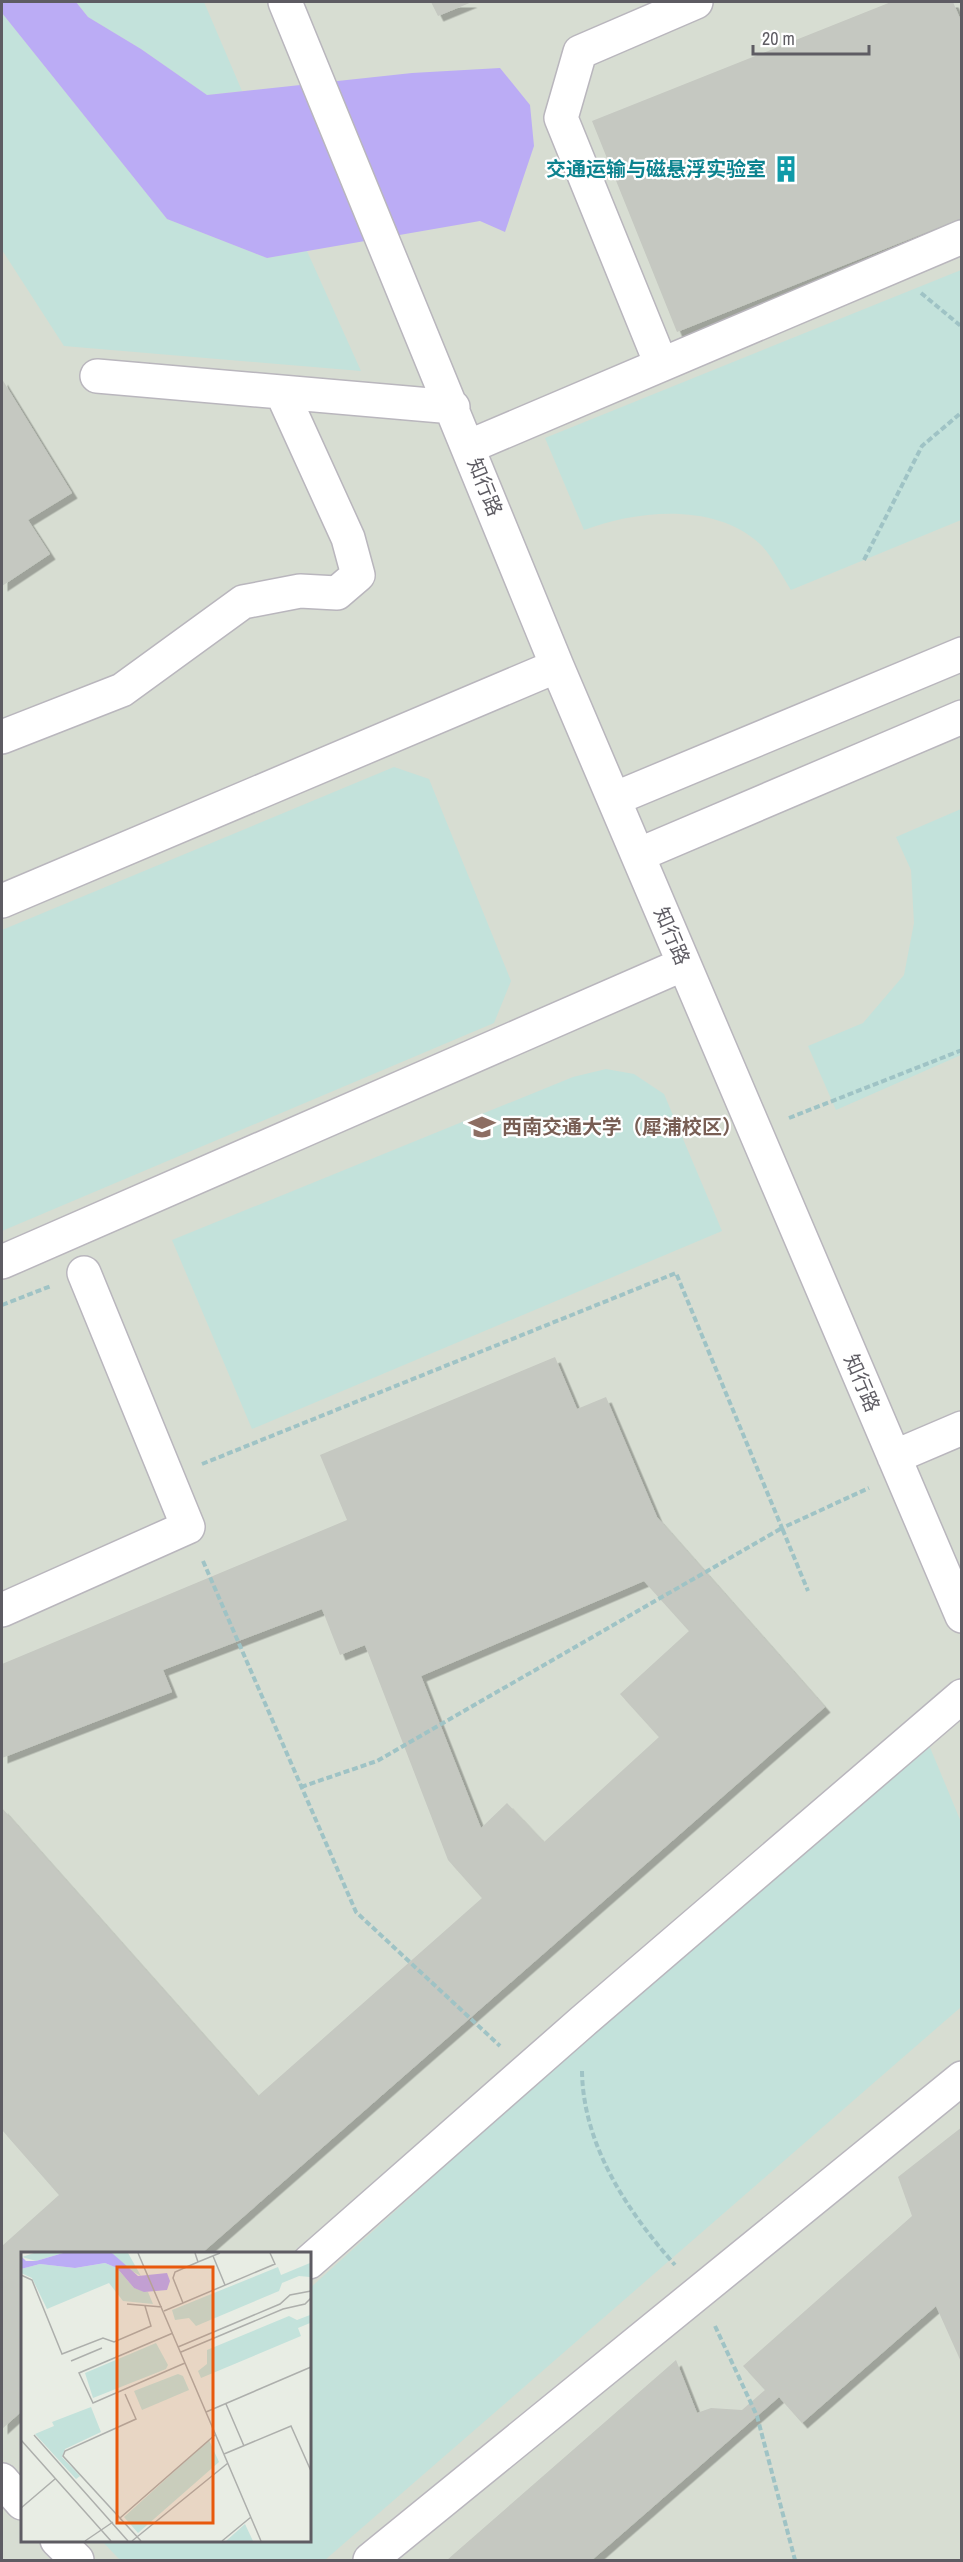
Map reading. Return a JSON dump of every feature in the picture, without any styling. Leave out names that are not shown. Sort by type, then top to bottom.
[{"type":"street","name":"知行路","points":[[285,2],[390,252],[557,666],[962,1616]]},
{"type":"street","points":[[662,364],[561,118],[580,52],[696,2]]},
{"type":"street","points":[[468,447],[962,237]]},
{"type":"street","points":[[97,376],[453,407]]},
{"type":"street","points":[[2,737],[123,690],[243,602],[300,591],[337,593],[358,575],[348,538],[282,393]]},
{"type":"street","points":[[614,799],[962,654]]},
{"type":"street","points":[[2,901],[557,666]]},
{"type":"street","points":[[638,855],[962,717]]},
{"type":"street","points":[[2,1262],[684,964]]},
{"type":"street","points":[[2,1610],[188,1527],[84,1274]]},
{"type":"street","points":[[897,1465],[962,1428]]},
{"type":"street","points":[[310,2261],[582,2022],[962,1696]]},
{"type":"street","points":[[370,2560],[962,2078]]},
{"type":"street","points":[[58,2541],[77,2560]]},
{"type":"path","points":[[890,267],[962,327]]},
{"type":"path","points":[[864,560],[922,446],[962,412]]},
{"type":"path","points":[[755,1132],[962,1050]]},
{"type":"path","points":[[168,1478],[676,1273],[808,1591]]},
{"type":"path","points":[[2,1305],[84,1274]]},
{"type":"path","points":[[301,1787],[377,1761],[782,1528],[897,1465]]},
{"type":"path","points":[[188,1527],[356,1912],[526,2071]]},
{"type":"path","points":[[582,2022],[582,2100],[608,2175],[648,2234],[698,2291],[757,2416],[795,2560]]},
{"type":"shaded area","name":"西南交通大学（犀浦校区）","points":[[2,2],[961,2],[961,2560],[2,2560]]},
{"type":"shaded area","points":[[2,2],[76,2],[88,17],[141,49],[207,95],[412,73],[500,68],[530,105],[534,146],[505,232],[480,221],[267,258],[167,219],[2,13]]},
{"type":"shaded area","points":[[76,2],[204,2],[242,91],[207,95],[141,49],[88,17]]},
{"type":"shaded area","points":[[2,13],[167,219],[267,258],[307,251],[361,371],[64,346],[2,250]]},
{"type":"shaded area","points":[[961,270],[961,520],[791,590],[773,560],[760,544],[742,531],[721,521],[699,516],[651,515],[605,523],[584,530],[545,438]]},
{"type":"shaded area","points":[[394,767],[429,779],[511,981],[494,1023],[2,1231],[2,930]]},
{"type":"shaded area","points":[[961,809],[961,1055],[836,1110],[808,1046],[863,1023],[904,975],[914,923],[911,870],[896,837]]},
{"type":"shaded area","points":[[606,1069],[634,1074],[664,1094],[722,1231],[252,1429],[172,1240],[573,1077]]},
{"type":"shaded area","points":[[924,1733],[961,1822],[961,2007],[325,2560],[120,2560],[102,2541],[310,2541],[310,2288]]},
{"type":"building","points":[[431,2],[472,2],[438,16]]},
{"type":"building","name":"交通运输与磁悬浮实验室","points":[[891,2],[953,2],[962,23],[962,218],[677,332],[592,121]]},
{"type":"building","points":[[2,379],[72,493],[28,520],[50,554],[2,586]]},
{"type":"building","points":[[555,1357],[577,1409],[606,1397],[657,1517],[825,1707],[203,2252],[21,2252],[21,2412],[2,2429],[2,2246],[59,2195],[2,2130],[2,1808],[258,2096],[482,1898],[448,1860],[365,1645],[340,1655],[322,1609],[163,1670],[172,1692],[2,1758],[2,1664],[347,1520],[320,1455]],"holes":[[[644,1581],[689,1631],[620,1694],[659,1737],[544,1842],[507,1803],[481,1828],[421,1676]]]},
{"type":"building","points":[[962,2127],[962,2364],[936,2306],[802,2423],[779,2397],[592,2560],[447,2560],[676,2360],[697,2413],[711,2408],[742,2410],[765,2390],[743,2366],[912,2216],[898,2177]]},
{"type":"place","name":"交通运输与磁悬浮实验室","points":[[786,169]]},
{"type":"place","name":"西南交通大学（犀浦校区）","points":[[482,1127]]}]
